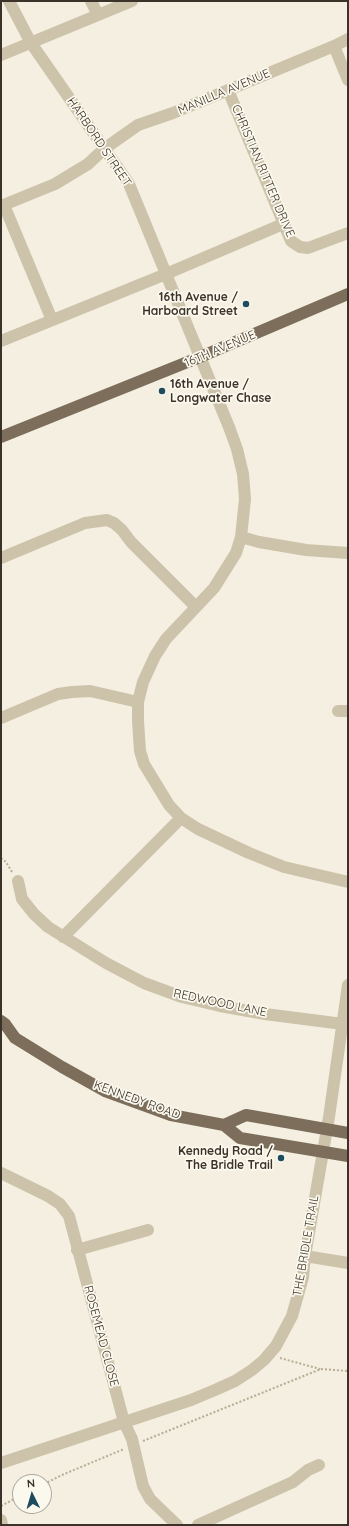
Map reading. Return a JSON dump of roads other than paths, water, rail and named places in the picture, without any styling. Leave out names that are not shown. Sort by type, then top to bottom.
[{"type":"main road","name":"16TH AVENUE","points":[[1,437],[200,357],[348,294]]},
{"type":"main road","name":"KENNEDY ROAD","points":[[1,1021],[15,1038],[33,1050],[105,1091],[171,1115],[224,1125],[240,1138],[348,1156]]},
{"type":"main road","name":"KENNEDY ROAD","points":[[1,1036],[15,1038]]},
{"type":"main road","points":[[224,1125],[246,1115],[348,1133]]},
{"type":"street","name":"HARBORD STREET","points":[[9,1],[31,43],[129,184],[229,427],[237,449],[243,474],[245,499],[241,536],[236,553],[214,588],[166,639],[154,656],[143,682],[138,702],[140,751],[144,764],[169,805],[181,818],[198,829],[284,867],[348,882]]},
{"type":"street","points":[[91,1],[98,15]]},
{"type":"street","points":[[1,56],[132,1]]},
{"type":"street","name":"MANILLA AVENUE","points":[[2,206],[56,184],[88,164],[104,149],[138,125],[172,113],[348,39]]},
{"type":"street","points":[[334,46],[348,80]]},
{"type":"street","name":"CHRISTIAN RITTER DRIVE","points":[[228,90],[292,242],[303,248],[313,247],[348,233]]},
{"type":"street","points":[[2,206],[52,320]]},
{"type":"street","points":[[1,340],[166,274],[284,224]]},
{"type":"street","points":[[1,558],[85,523],[107,520],[114,522],[131,542],[196,607]]},
{"type":"street","points":[[241,536],[259,542],[306,550],[348,553]]},
{"type":"street","points":[[1,718],[58,694],[72,692],[90,691],[138,702]]},
{"type":"street","points":[[63,937],[181,818]]},
{"type":"street","name":"REDWOOD LANE","points":[[18,881],[22,899],[34,914],[48,927],[106,963],[144,983],[182,997],[220,1006],[265,1014],[343,1024]]},
{"type":"street","name":"THE BRIDLE TRAIL","points":[[1,1463],[192,1400],[235,1381],[252,1370],[276,1346],[292,1316],[303,1277],[305,1256],[327,1130],[348,985]]},
{"type":"street","name":"ROSEMEAD CLOSE","points":[[1,1173],[48,1196],[60,1204],[69,1216],[124,1422],[132,1439],[143,1486],[150,1498],[177,1525]]},
{"type":"street","points":[[77,1250],[148,1230]]},
{"type":"street","points":[[305,1256],[348,1263]]},
{"type":"street","points":[[198,1525],[293,1482],[308,1470],[319,1465]]},
{"type":"street","points":[[1,1520],[2,1525]]},
{"type":"place","name":"16th Avenue / Harboard Street","points":[[246,304]]},
{"type":"place","name":"16th Avenue / Longwater Chase","points":[[162,391]]},
{"type":"place","name":"Kennedy Road / The Bridle Trail","points":[[281,1158]]}]
